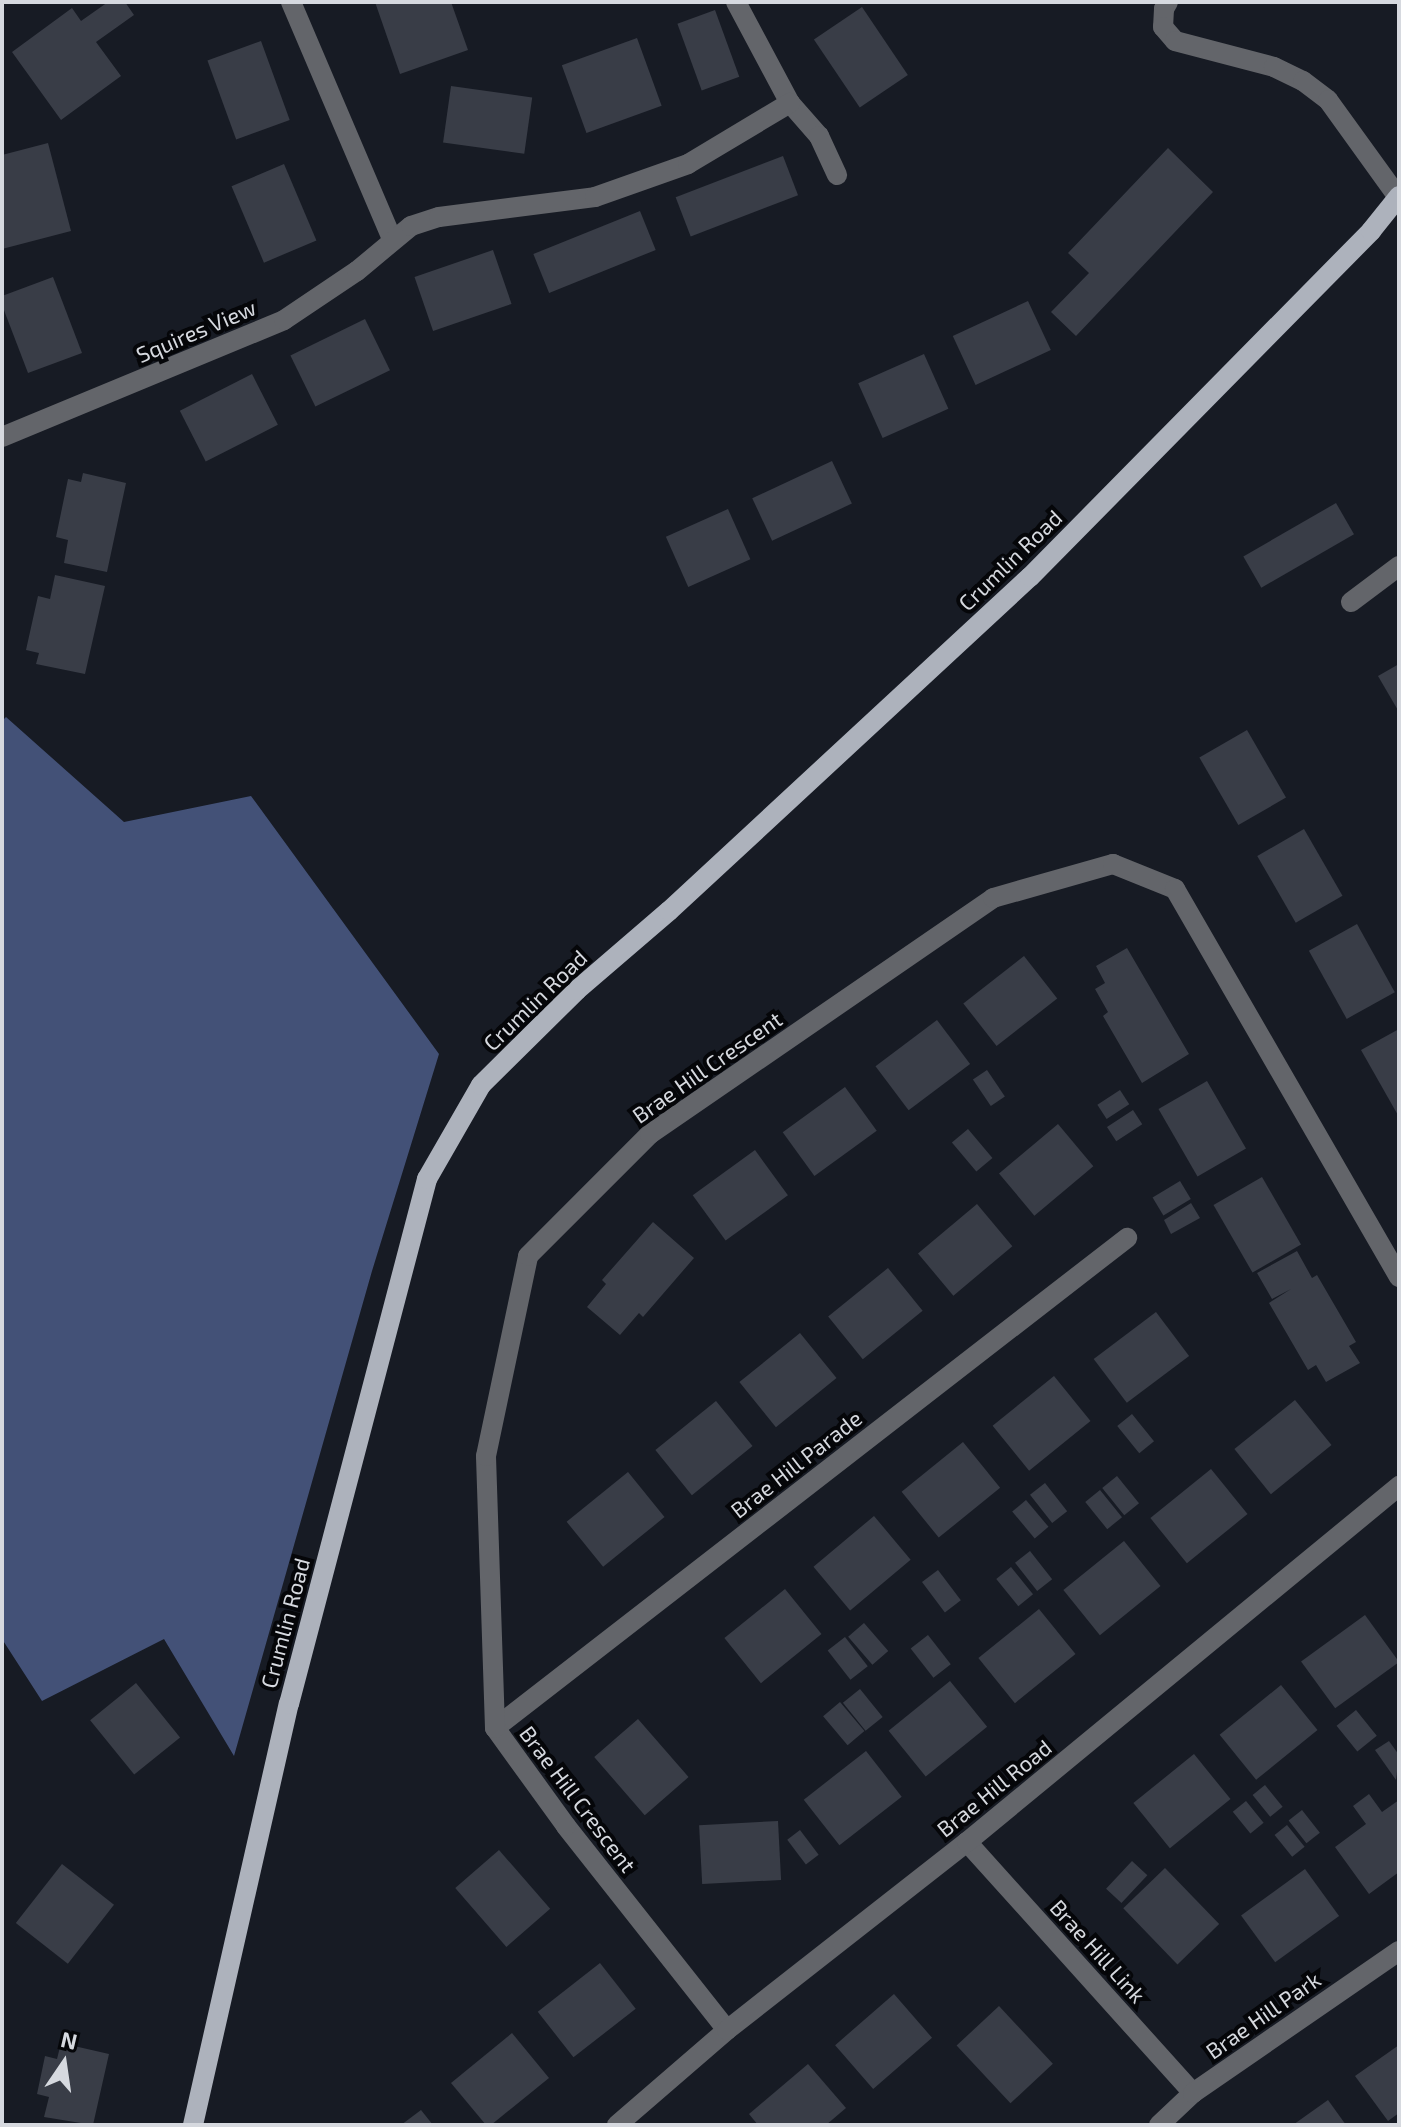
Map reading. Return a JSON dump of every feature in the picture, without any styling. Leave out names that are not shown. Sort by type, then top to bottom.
[{"type":"main road","name":"Crumlin Road","points":[[193,2125],[289,1704],[427,1179],[481,1085],[577,990],[669,911],[1030,577],[1371,231],[1399,197]]},
{"type":"street","points":[[291,2],[392,239]]},
{"type":"street","points":[[736,2],[790,103],[819,136],[837,175]]},
{"type":"street","points":[[1168,2],[1164,9],[1163,27],[1175,41],[1274,67],[1303,81],[1328,100],[1399,197]]},
{"type":"street","name":"Squires View","points":[[2,437],[284,320],[357,271],[411,226],[439,217],[595,197],[688,164],[790,103]]},
{"type":"street","points":[[1351,602],[1399,566]]},
{"type":"street","name":"Brae Hill Crescent","points":[[727,2030],[566,1826],[495,1728],[486,1456],[528,1256],[650,1134],[993,898],[1113,864],[1175,889],[1399,1277]]},
{"type":"street","name":"Brae Hill Parade","points":[[495,1728],[1127,1238]]},
{"type":"street","name":"Brae Hill Road","points":[[617,2125],[727,2030],[967,1842],[1399,1486]]},
{"type":"street","name":"Brae Hill Link","points":[[967,1842],[1193,2093]]},
{"type":"street","name":"Brae Hill Park","points":[[1159,2125],[1193,2093],[1399,1951]]},
{"type":"shaded area","points":[[6,717],[124,822],[251,796],[439,1054],[372,1271],[234,1756],[164,1639],[42,1701],[2,1639],[2,721]]},
{"type":"building","points":[[108,2],[125,2],[134,15],[96,42],[121,76],[61,120],[12,52],[72,8],[81,21]]},
{"type":"building","points":[[375,2],[451,2],[468,50],[400,74]]},
{"type":"building","points":[[862,7],[908,75],[860,107],[814,39]]},
{"type":"building","points":[[715,10],[739,77],[702,90],[677,24]]},
{"type":"building","points":[[637,38],[662,106],[586,133],[562,65]]},
{"type":"building","points":[[261,41],[290,120],[236,139],[207,60]]},
{"type":"building","points":[[451,86],[532,97],[524,154],[443,142]]},
{"type":"building","points":[[48,143],[71,231],[2,249],[2,155]]},
{"type":"building","points":[[1168,148],[1213,192],[1076,336],[1051,312],[1089,273],[1068,253]]},
{"type":"building","points":[[783,156],[798,195],[691,236],[676,197]]},
{"type":"building","points":[[284,164],[316,240],[264,263],[232,186]]},
{"type":"building","points":[[640,211],[656,250],[549,293],[533,254]]},
{"type":"building","points":[[493,250],[512,304],[433,331],[415,277]]},
{"type":"building","points":[[53,277],[82,353],[28,373],[2,305],[2,296]]},
{"type":"building","points":[[1028,301],[1051,350],[976,385],[953,336]]},
{"type":"building","points":[[365,319],[390,370],[315,407],[290,355]]},
{"type":"building","points":[[924,354],[948,409],[883,438],[858,383]]},
{"type":"building","points":[[252,374],[278,425],[206,462],[180,411]]},
{"type":"building","points":[[832,461],[852,504],[772,541],[752,498]]},
{"type":"building","points":[[83,473],[126,483],[107,572],[64,563],[68,540],[56,537],[68,479],[81,482]]},
{"type":"building","points":[[1336,503],[1354,534],[1261,588],[1243,556]]},
{"type":"building","points":[[728,509],[750,559],[688,587],[666,537]]},
{"type":"building","points":[[55,575],[105,586],[85,674],[36,664],[39,653],[26,650],[38,596],[50,599]]},
{"type":"building","points":[[1399,664],[1399,712],[1378,676]]},
{"type":"building","points":[[1247,730],[1286,798],[1238,825],[1199,758]]},
{"type":"building","points":[[1304,829],[1342,896],[1296,923],[1257,856]]},
{"type":"building","points":[[1357,924],[1395,992],[1347,1019],[1309,951]]},
{"type":"building","points":[[1127,948],[1189,1054],[1142,1083],[1103,1016],[1108,1012],[1095,989],[1105,983],[1096,966]]},
{"type":"building","points":[[1024,956],[1057,999],[997,1046],[963,1003]]},
{"type":"building","points":[[937,1020],[970,1064],[909,1110],[876,1066]]},
{"type":"building","points":[[1399,1029],[1399,1117],[1361,1050]]},
{"type":"building","points":[[987,1070],[1005,1097],[991,1106],[973,1080]]},
{"type":"building","points":[[1207,1081],[1246,1149],[1198,1177],[1159,1109]]},
{"type":"building","points":[[845,1087],[877,1131],[814,1176],[783,1132]]},
{"type":"building","points":[[1120,1090],[1129,1104],[1107,1119],[1097,1105]]},
{"type":"building","points":[[1133,1110],[1142,1124],[1116,1141],[1107,1127]]},
{"type":"building","points":[[1058,1124],[1093,1166],[1034,1216],[999,1173]]},
{"type":"building","points":[[968,1129],[992,1158],[976,1172],[952,1142]]},
{"type":"building","points":[[755,1150],[788,1195],[726,1241],[693,1195]]},
{"type":"building","points":[[1262,1177],[1301,1245],[1253,1273],[1214,1205]]},
{"type":"building","points":[[1180,1181],[1191,1199],[1163,1215],[1153,1197]]},
{"type":"building","points":[[1191,1203],[1200,1218],[1171,1234],[1164,1220]]},
{"type":"building","points":[[977,1204],[1012,1246],[953,1296],[918,1253]]},
{"type":"building","points":[[653,1222],[694,1258],[643,1317],[639,1313],[620,1335],[587,1307],[606,1284],[602,1280]]},
{"type":"building","points":[[1297,1251],[1312,1278],[1317,1275],[1356,1342],[1349,1346],[1360,1363],[1326,1382],[1316,1365],[1308,1370],[1269,1303],[1291,1289],[1272,1299],[1257,1273]]},
{"type":"building","points":[[888,1268],[923,1311],[863,1359],[828,1316]]},
{"type":"building","points":[[1156,1312],[1189,1356],[1127,1403],[1094,1359]]},
{"type":"building","points":[[800,1333],[837,1378],[776,1427],[739,1382]]},
{"type":"building","points":[[1054,1376],[1091,1421],[1029,1471],[993,1426]]},
{"type":"building","points":[[1295,1400],[1332,1445],[1271,1494],[1234,1449]]},
{"type":"building","points":[[716,1401],[753,1446],[692,1495],[655,1450]]},
{"type":"building","points":[[1132,1414],[1154,1441],[1139,1453],[1117,1426]]},
{"type":"building","points":[[963,1442],[1000,1488],[939,1538],[902,1492]]},
{"type":"building","points":[[1211,1469],[1248,1514],[1187,1563],[1150,1518]]},
{"type":"building","points":[[628,1472],[665,1517],[603,1567],[567,1522]]},
{"type":"building","points":[[1117,1476],[1139,1503],[1124,1515],[1102,1488]]},
{"type":"building","points":[[1045,1483],[1067,1511],[1052,1523],[1030,1495]]},
{"type":"building","points":[[1100,1490],[1122,1517],[1107,1529],[1085,1502]]},
{"type":"building","points":[[1026,1500],[1048,1527],[1035,1538],[1012,1512]]},
{"type":"building","points":[[874,1516],[911,1560],[850,1610],[813,1567]]},
{"type":"building","points":[[1124,1541],[1161,1586],[1100,1635],[1063,1590]]},
{"type":"building","points":[[1030,1551],[1052,1579],[1037,1591],[1015,1563]]},
{"type":"building","points":[[1011,1567],[1033,1594],[1018,1606],[996,1579]]},
{"type":"building","points":[[938,1570],[961,1600],[945,1612],[922,1582]]},
{"type":"building","points":[[785,1589],[822,1634],[761,1683],[724,1638]]},
{"type":"building","points":[[1039,1609],[1076,1654],[1015,1703],[978,1658]]},
{"type":"building","points":[[1365,1615],[1399,1662],[1335,1708],[1301,1661]]},
{"type":"building","points":[[864,1623],[888,1651],[872,1665],[848,1637]]},
{"type":"building","points":[[928,1635],[951,1664],[933,1678],[911,1649]]},
{"type":"building","points":[[845,1637],[868,1666],[850,1680],[828,1651]]},
{"type":"building","points":[[950,1681],[987,1727],[926,1777],[889,1731]]},
{"type":"building","points":[[136,1683],[180,1737],[134,1775],[90,1720]]},
{"type":"building","points":[[1281,1685],[1318,1730],[1256,1780],[1220,1735]]},
{"type":"building","points":[[860,1689],[883,1717],[866,1731],[843,1703]]},
{"type":"building","points":[[840,1702],[864,1731],[848,1745],[823,1716]]},
{"type":"building","points":[[1356,1710],[1377,1736],[1357,1751],[1337,1726]]},
{"type":"building","points":[[638,1719],[689,1777],[645,1815],[594,1757]]},
{"type":"building","points":[[1389,1741],[1399,1755],[1396,1780],[1375,1750]]},
{"type":"building","points":[[866,1751],[902,1797],[839,1845],[804,1800]]},
{"type":"building","points":[[1194,1754],[1231,1799],[1170,1848],[1133,1803]]},
{"type":"building","points":[[1265,1785],[1283,1807],[1270,1817],[1253,1795]]},
{"type":"building","points":[[1369,1794],[1382,1812],[1399,1800],[1399,1872],[1369,1894],[1335,1847],[1366,1824],[1353,1806]]},
{"type":"building","points":[[1246,1801],[1264,1823],[1250,1833],[1233,1812]]},
{"type":"building","points":[[1302,1810],[1320,1833],[1306,1843],[1289,1820]]},
{"type":"building","points":[[778,1821],[781,1880],[702,1884],[699,1825]]},
{"type":"building","points":[[1287,1825],[1305,1847],[1292,1857],[1275,1835]]},
{"type":"building","points":[[800,1830],[819,1855],[806,1864],[787,1840]]},
{"type":"building","points":[[499,1850],[550,1909],[506,1947],[455,1888]]},
{"type":"building","points":[[1132,1861],[1147,1875],[1121,1903],[1106,1889]]},
{"type":"building","points":[[62,1864],[114,1905],[68,1964],[16,1923]]},
{"type":"building","points":[[1165,1868],[1219,1924],[1177,1964],[1123,1908]]},
{"type":"building","points":[[1305,1869],[1339,1916],[1275,1962],[1241,1915]]},
{"type":"building","points":[[600,1963],[636,2009],[573,2057],[538,2012]]},
{"type":"building","points":[[894,1994],[932,2038],[873,2089],[835,2045]]},
{"type":"building","points":[[999,2006],[1053,2064],[1010,2103],[957,2046]]},
{"type":"building","points":[[512,2033],[549,2078],[491,2125],[486,2125],[451,2083]]},
{"type":"building","points":[[61,2043],[109,2054],[93,2125],[44,2117],[49,2097],[37,2094],[45,2056],[57,2059]]},
{"type":"building","points":[[1399,2045],[1399,2113],[1388,2121],[1355,2076]]},
{"type":"building","points":[[808,2064],[846,2108],[826,2125],[758,2125],[749,2114]]},
{"type":"building","points":[[1328,2100],[1346,2125],[1293,2125],[1297,2122]]},
{"type":"building","points":[[421,2110],[433,2125],[401,2125]]}]
